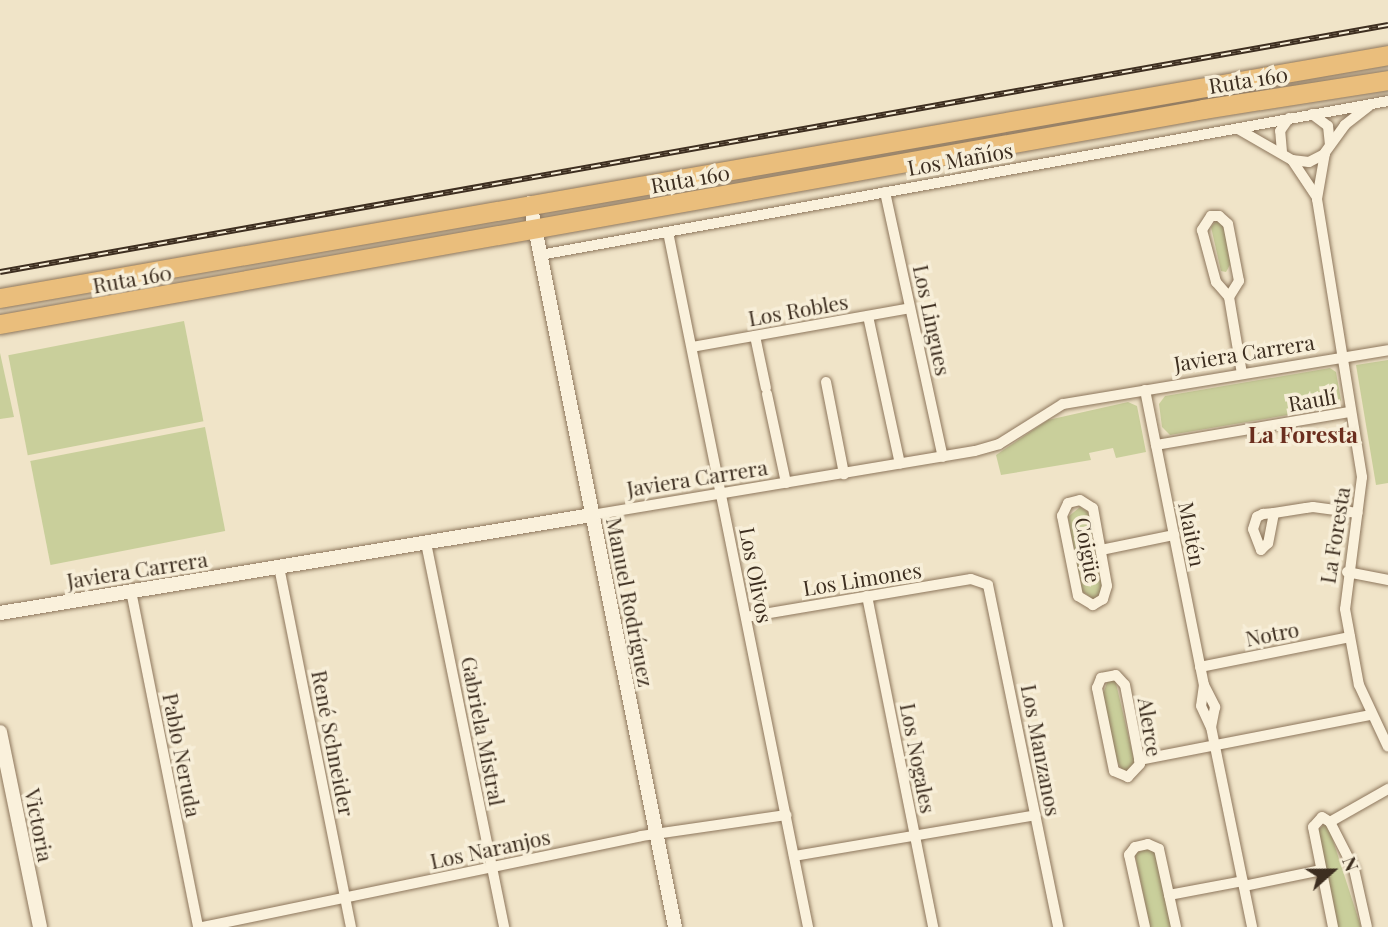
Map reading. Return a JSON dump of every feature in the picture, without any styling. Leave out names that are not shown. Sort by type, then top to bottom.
[{"type":"highway","name":"Ruta 160","points":[[0,298],[1388,54]]},
{"type":"highway","name":"Ruta 160","points":[[0,324],[1203,109],[1388,80]]},
{"type":"street","name":"Los Mañíos","points":[[540,255],[1388,101]]},
{"type":"street","name":"La Foresta","points":[[1375,103],[1352,118],[1327,150],[1317,199],[1362,477],[1344,600],[1350,638],[1370,715],[1388,745]]},
{"type":"street","points":[[1292,160],[1310,162],[1327,150],[1328,126],[1311,114]]},
{"type":"street","points":[[1282,152],[1280,131],[1289,118]]},
{"type":"street","name":"La Foresta","points":[[1234,128],[1282,152],[1292,160],[1317,199]]},
{"type":"street","name":"Los Lingues","points":[[885,192],[943,457]]},
{"type":"street","name":"Manuel Rodríguez","points":[[530,203],[675,927]]},
{"type":"street","points":[[1229,297],[1239,281],[1228,224],[1222,217],[1211,216],[1202,230],[1216,282],[1229,297],[1242,374]]},
{"type":"street","name":"Los Olivos","points":[[668,232],[808,927]]},
{"type":"street","name":"Los Robles","points":[[692,347],[910,308]]},
{"type":"street","points":[[868,316],[900,464]]},
{"type":"street","points":[[755,336],[786,484]]},
{"type":"street","name":"Javiera Carrera","points":[[0,613],[943,457],[999,444],[1063,404],[1388,350]]},
{"type":"street","points":[[826,382],[844,474]]},
{"type":"street","name":"Maitén","points":[[1145,390],[1204,685],[1202,706],[1211,727],[1252,927]]},
{"type":"street","name":"Raulí","points":[[1156,445],[1350,412]]},
{"type":"street","name":"Coigüe","points":[[1080,500],[1091,505],[1101,550],[1107,591],[1100,601],[1086,604],[1078,596],[1062,516],[1068,503],[1080,500]]},
{"type":"street","points":[[1273,513],[1320,507],[1358,513]]},
{"type":"street","name":"Coigüe","points":[[1101,550],[1174,535]]},
{"type":"street","name":"Gabriela Mistral","points":[[426,543],[504,927]]},
{"type":"street","name":"René Schneider","points":[[279,567],[351,927]]},
{"type":"street","points":[[1347,572],[1388,580]]},
{"type":"street","name":"Los Limones","points":[[746,617],[971,579],[984,582]]},
{"type":"street","name":"Los Manzanos","points":[[984,582],[991,593],[1058,927]]},
{"type":"street","name":"Pablo Neruda","points":[[131,592],[200,927]]},
{"type":"street","name":"Los Nogales","points":[[867,597],[933,927]]},
{"type":"street","name":"Notro","points":[[1200,667],[1350,638]]},
{"type":"street","name":"Alerce","points":[[1104,676],[1123,680],[1139,760],[1131,776],[1120,776],[1114,771],[1097,688],[1104,676]]},
{"type":"street","points":[[1139,760],[1370,715]]},
{"type":"street","name":"Victoria","points":[[0,732],[5,778],[40,927]]},
{"type":"street","points":[[1330,822],[1388,789]]},
{"type":"street","name":"Los Naranjos","points":[[200,927],[491,866],[786,815]]},
{"type":"street","points":[[794,856],[1036,815]]},
{"type":"street","points":[[1333,927],[1313,823],[1321,817],[1330,822],[1354,869],[1367,927]]},
{"type":"street","points":[[1144,927],[1129,855],[1135,847],[1152,844],[1159,849],[1176,927]]},
{"type":"street","points":[[1169,895],[1321,870]]},
{"type":"green space","points":[[1217,220],[1223,223],[1231,263],[1226,272],[1221,271],[1211,227]]},
{"type":"green space","points":[[184,321],[203,421],[28,455],[8,355]]},
{"type":"green space","points":[[0,353],[14,417],[0,419]]},
{"type":"green space","points":[[1388,360],[1388,483],[1376,485],[1356,365]]},
{"type":"green space","points":[[1330,368],[1336,372],[1341,400],[1335,407],[1170,435],[1162,427],[1159,404],[1165,396]]},
{"type":"green space","points":[[1128,402],[1137,406],[1146,452],[1116,458],[1113,448],[1089,453],[1091,460],[1001,475],[996,455],[1048,420]]},
{"type":"green space","points":[[205,427],[225,531],[50,565],[30,461]]},
{"type":"green space","points":[[1080,507],[1088,512],[1103,592],[1094,600],[1082,591],[1068,517]]},
{"type":"green space","points":[[1115,679],[1136,768],[1124,773],[1115,758],[1103,694],[1108,680]]},
{"type":"green space","points":[[1325,824],[1329,828],[1361,927],[1336,927],[1318,830]]},
{"type":"green space","points":[[1151,846],[1154,849],[1173,927],[1150,927],[1135,854]]},
{"type":"railway","points":[[0,272],[1388,25]]},
{"type":"district","name":"La Foresta","points":[[1303,434]]}]
